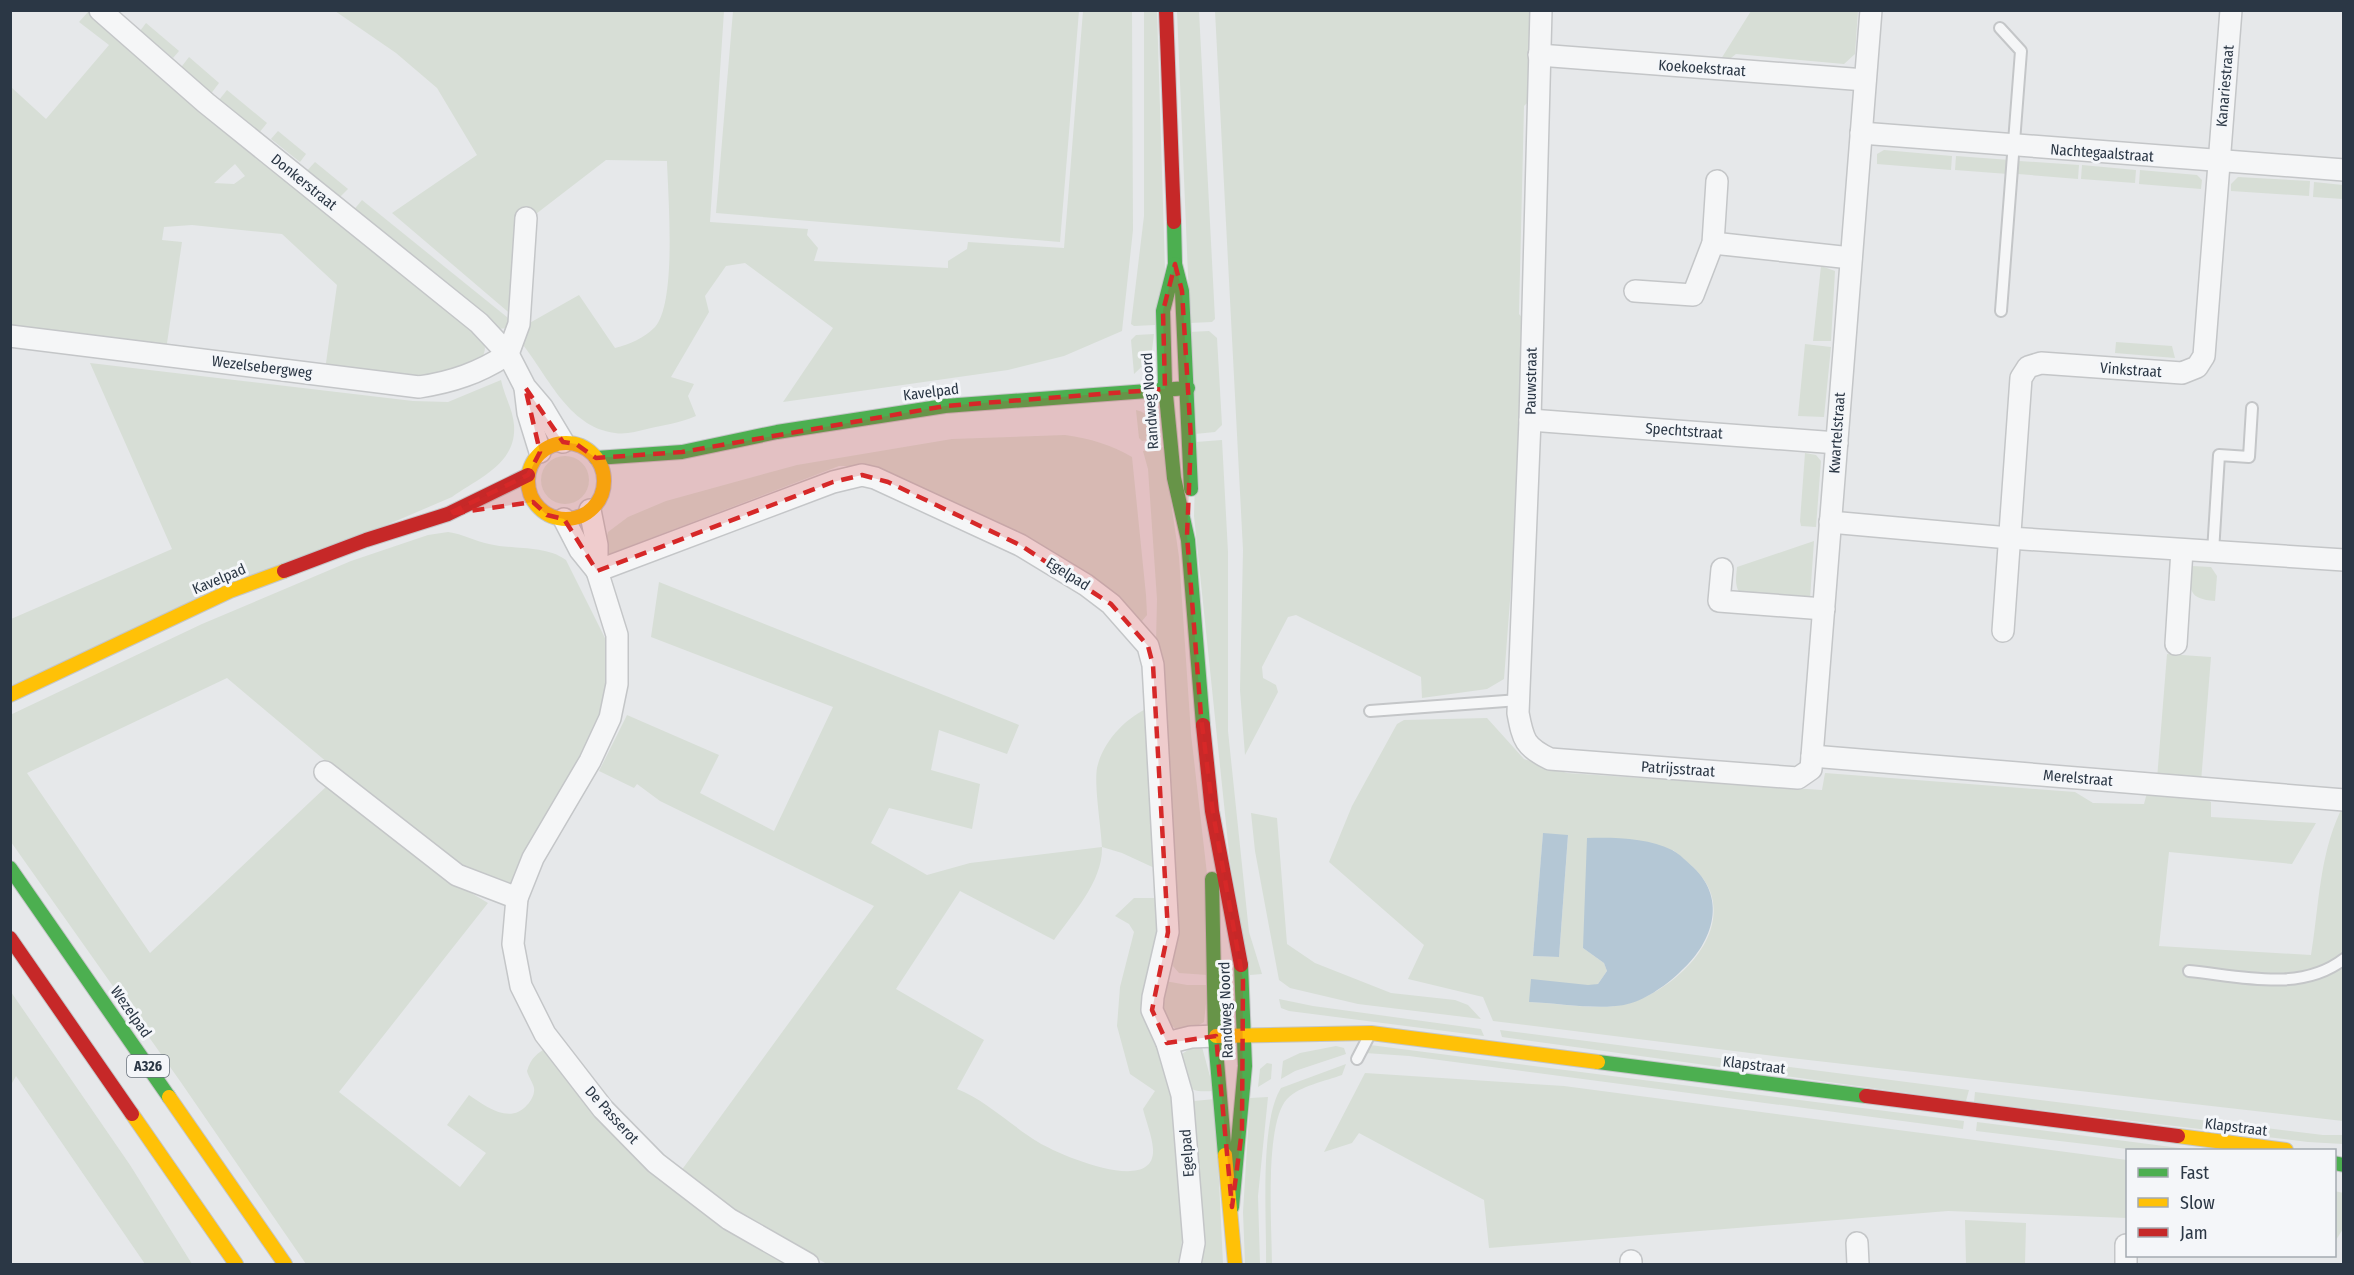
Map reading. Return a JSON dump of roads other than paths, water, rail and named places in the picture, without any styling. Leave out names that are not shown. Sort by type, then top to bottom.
[{"type":"main road","name":"Randweg Noord","points":[[1167,13],[1175,264],[1182,291],[1188,388],[1191,487],[1188,536],[1201,716],[1213,813],[1238,940],[1245,1035],[1242,1130],[1232,1207]]},
{"type":"main road","name":"Randweg Noord","points":[[1175,264],[1163,311],[1164,389],[1176,489],[1188,536]]},
{"type":"main road","name":"Kavelpad","points":[[596,458],[682,452],[777,432],[934,407],[1188,388]]},
{"type":"main road","points":[[563,442],[576,444],[596,458],[609,483],[590,510],[582,516],[564,519],[547,514],[529,503],[527,484],[532,463],[540,452],[563,442]]},
{"type":"main road","name":"Kavelpad","points":[[643,470],[682,452]]},
{"type":"main road","name":"Kavelpad","points":[[10,695],[230,591],[366,540],[448,514],[528,475]]},
{"type":"main road","name":"Kavelpad","points":[[448,514],[489,510]]},
{"type":"main road","name":"Randweg Noord","points":[[1213,813],[1216,1036],[1222,1132],[1232,1207],[1235,1264]]},
{"type":"main road","name":"Wezelpad","points":[[10,868],[285,1264]]},
{"type":"main road","name":"A326","points":[[10,938],[236,1264]]},
{"type":"main road","name":"Klapstraat","points":[[1216,1036],[1371,1033],[2278,1149]]},
{"type":"street","name":"Donkerstraat","points":[[100,10],[206,103],[478,323],[507,354],[525,387],[542,407],[563,442]]},
{"type":"street","name":"Pauwstraat","points":[[1531,750],[1522,734],[1519,700],[1530,420],[1540,10]]},
{"type":"street","name":"Kwartelstraat","points":[[1812,756],[1871,10]]},
{"type":"street","name":"Kanariestraat","points":[[2218,161],[2231,10]]},
{"type":"street","name":"Koekoekstraat","points":[[1539,55],[1866,80]]},
{"type":"street","name":"Nachtegaalstraat","points":[[1861,133],[2343,170]]},
{"type":"street","name":"Vinkstraat","points":[[2009,538],[2021,378],[2028,367],[2041,363],[2182,373],[2197,368],[2204,356],[2218,161]]},
{"type":"street","points":[[1635,291],[1693,295],[1713,243],[1717,181]]},
{"type":"street","points":[[507,354],[519,324],[526,218]]},
{"type":"street","points":[[1713,243],[1851,258]]},
{"type":"street","name":"Wezelsebergweg","points":[[10,336],[418,387],[452,382],[479,371],[507,354]]},
{"type":"street","name":"Donkerstraat","points":[[525,387],[528,413],[540,452]]},
{"type":"street","name":"Spechtstraat","points":[[1530,420],[1837,443]]},
{"type":"street","name":"Egelpad","points":[[597,571],[833,482],[862,476],[888,482],[1020,545],[1086,585],[1112,604],[1148,646],[1153,666],[1168,932],[1152,1010],[1167,1043],[1182,1095],[1194,1243],[1190,1264]]},
{"type":"street","name":"De Passerot","points":[[590,510],[597,545],[597,571],[617,635],[617,684],[610,718],[590,761],[533,858],[517,898],[513,944],[520,986],[545,1034],[603,1109],[656,1163],[729,1219],[808,1264]]},
{"type":"street","name":"De Passerot","points":[[564,519],[580,550],[597,571]]},
{"type":"street","points":[[1830,522],[2009,538],[2343,560]]},
{"type":"street","points":[[2003,631],[2009,538]]},
{"type":"street","points":[[2176,644],[2182,550]]},
{"type":"street","points":[[1722,569],[1719,601],[1824,609]]},
{"type":"street","name":"Patrijsstraat","points":[[1531,750],[1550,759],[1798,778],[1811,769],[1812,756]]},
{"type":"street","name":"Merelstraat","points":[[1812,756],[2343,800]]},
{"type":"street","points":[[325,772],[457,875],[517,898]]},
{"type":"street","points":[[1167,1043],[1191,1037],[1216,1036]]},
{"type":"street","points":[[1857,1243],[1858,1264]]},
{"type":"lane","points":[[2000,28],[2021,51],[2001,311]]},
{"type":"lane","points":[[2213,552],[2219,455],[2249,457],[2253,408]]},
{"type":"lane","points":[[1370,711],[1519,700]]},
{"type":"lane","points":[[2189,971],[2290,981],[2332,968],[2343,959]]},
{"type":"lane","points":[[1357,1059],[1371,1033]]},
{"type":"water","points":[[1543,833],[1568,835],[1559,957],[1533,956]]},
{"type":"water","points":[[1587,838],[1619,838],[1653,843],[1681,856],[1704,880],[1713,908],[1712,922],[1700,949],[1690,962],[1673,978],[1639,1000],[1624,1005],[1602,1007],[1529,1002],[1531,979],[1598,984],[1607,971],[1604,963],[1583,948]]}]
